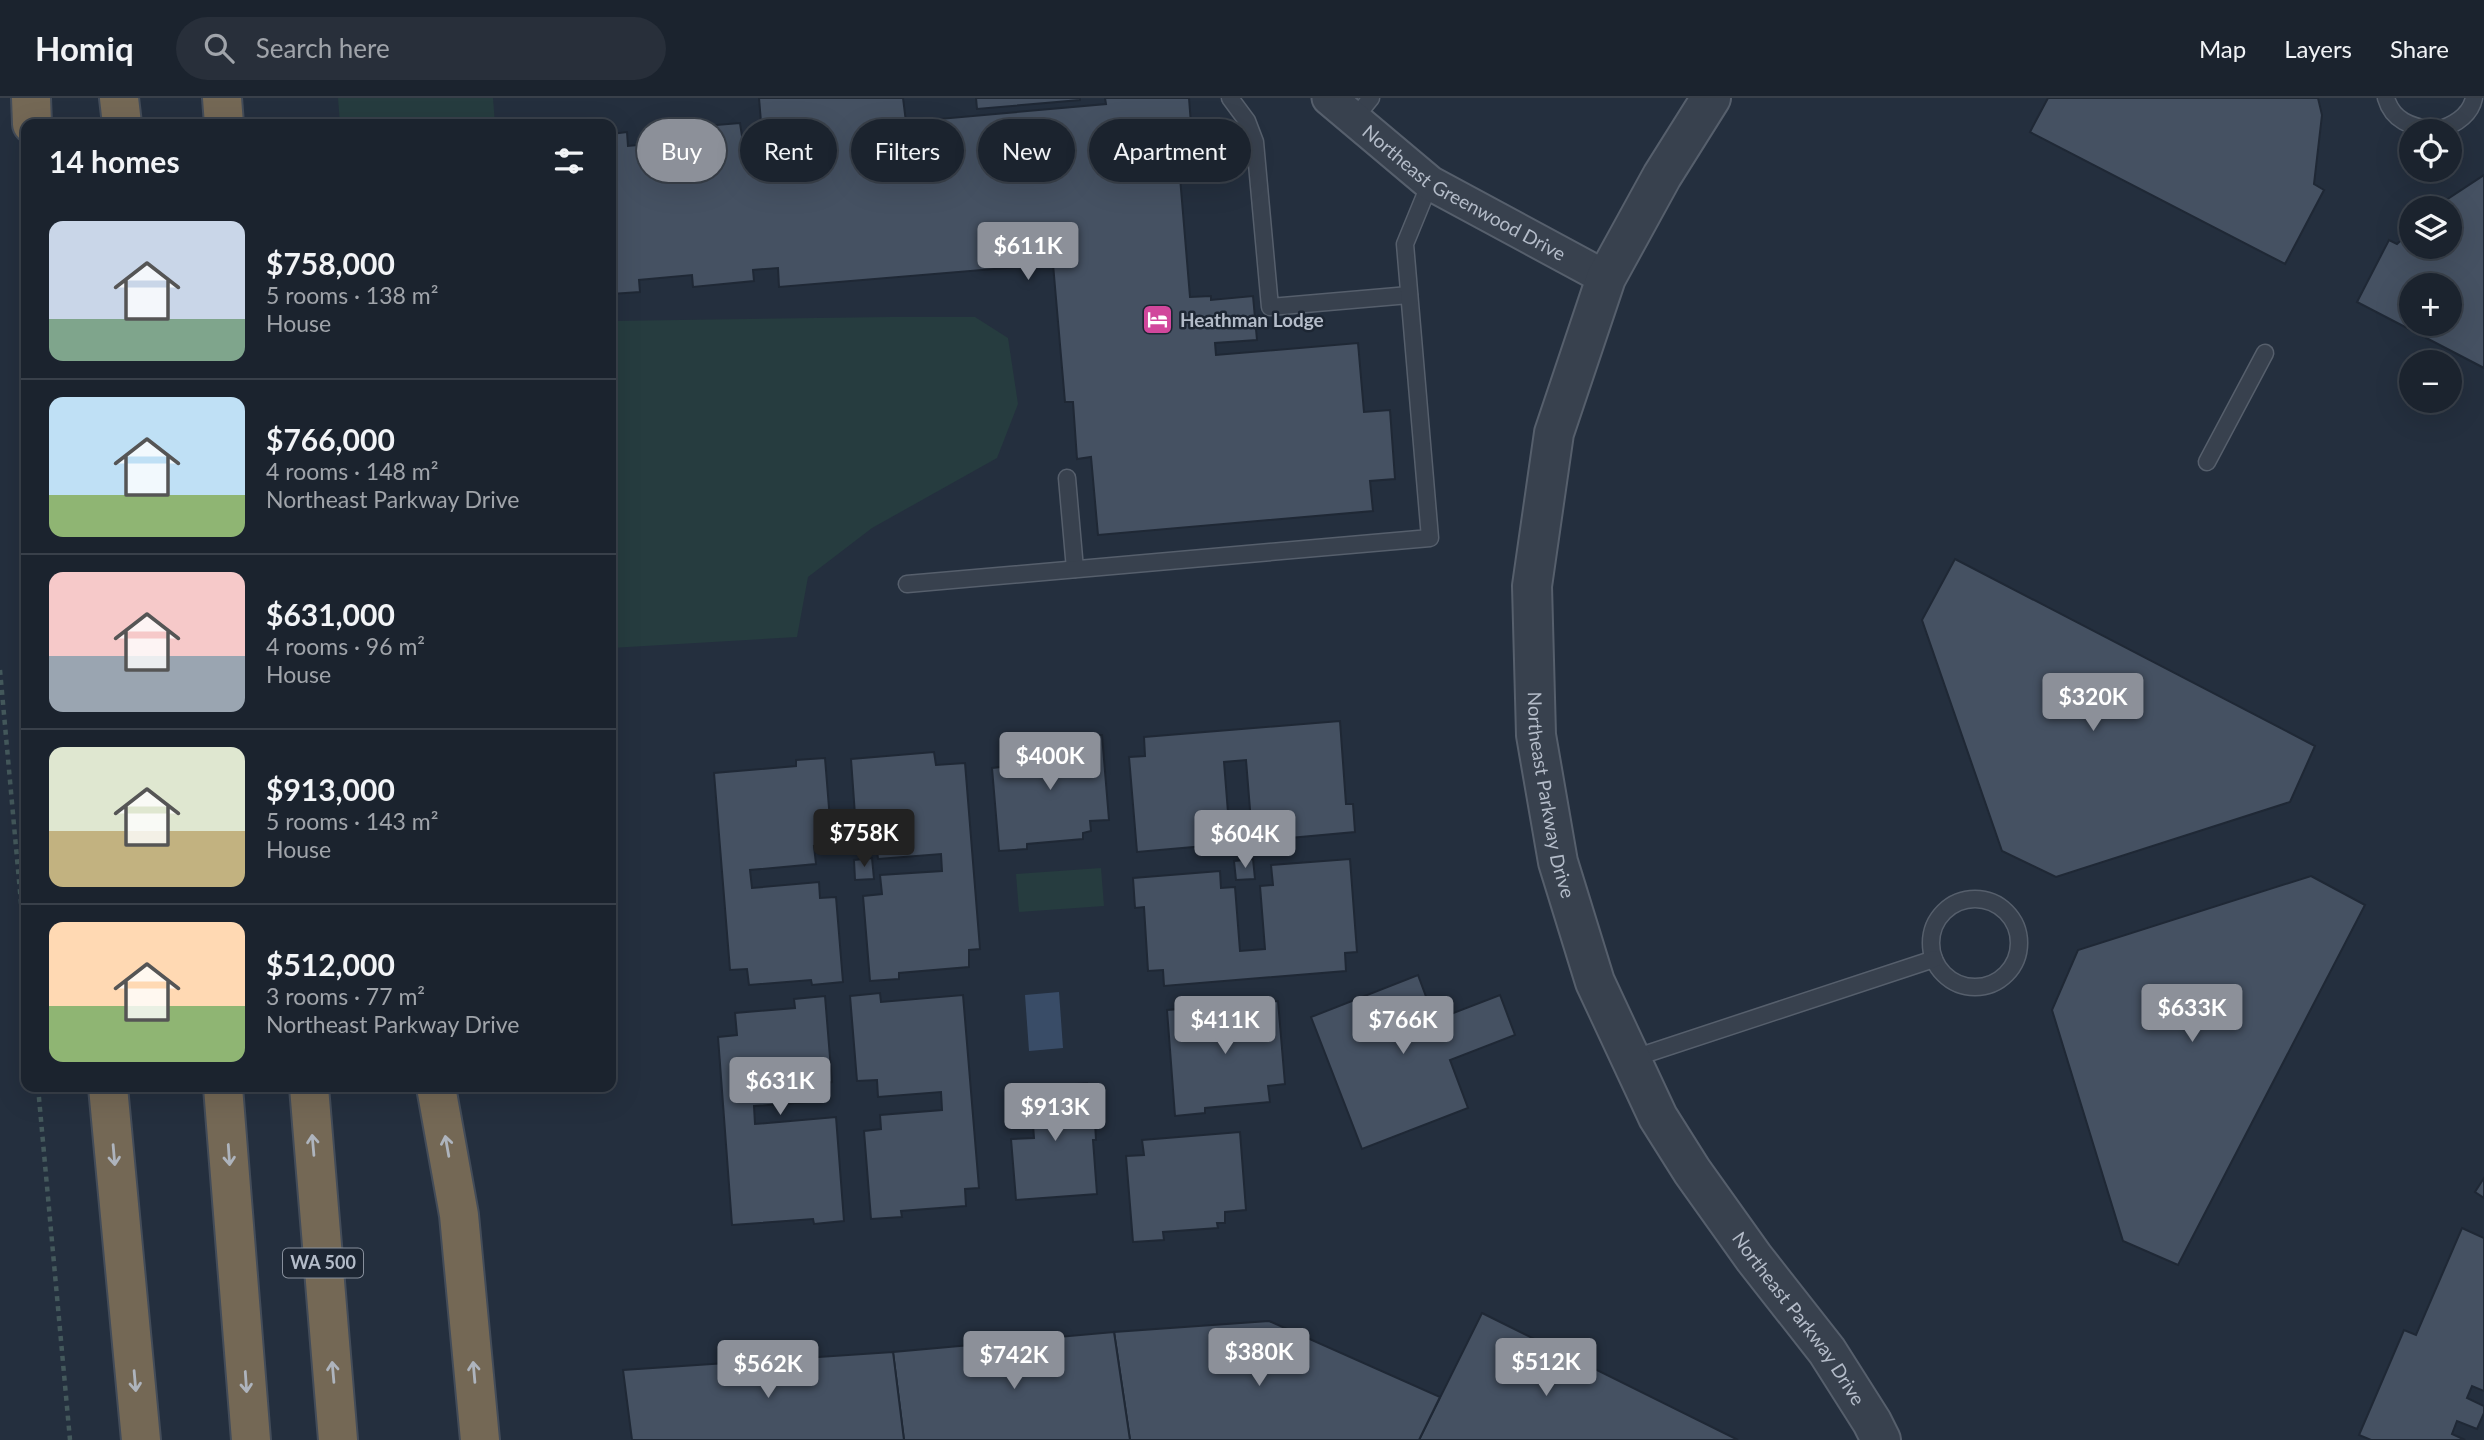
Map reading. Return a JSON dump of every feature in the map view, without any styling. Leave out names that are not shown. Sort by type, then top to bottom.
[{"type":"highway","points":[[31,98],[32,119]]},
{"type":"highway","points":[[119,98],[121,119]]},
{"type":"highway","points":[[222,98],[224,119]]},
{"type":"highway","points":[[108,1092],[141,1440]]},
{"type":"highway","points":[[223,1092],[251,1440]]},
{"type":"highway","name":"WA 500","points":[[309,1092],[338,1440]]},
{"type":"highway","points":[[437,1092],[459,1215],[480,1440]]},
{"type":"street","name":"Northeast Greenwood Drive","points":[[1329,98],[1363,109],[1430,183],[1606,278]]},
{"type":"street","name":"Northeast Parkway Drive","points":[[1711,98],[1662,176],[1606,278],[1554,433],[1532,586],[1536,735],[1558,862],[1595,982],[1658,1117],[1692,1171],[1754,1258],[1827,1351],[1881,1440]]},
{"type":"lane","points":[[1230,98],[1247,121],[1255,142],[1270,307],[1409,295]]},
{"type":"lane","points":[[2386,98],[2389,108],[2400,119]]},
{"type":"lane","points":[[2460,119],[2473,106],[2474,98]]},
{"type":"lane","points":[[907,584],[1430,538],[1405,244],[1430,183]]},
{"type":"lane","points":[[2207,462],[2265,353]]},
{"type":"lane","points":[[1067,478],[1075,569]]},
{"type":"lane","points":[[1967,900],[1989,902],[2003,910],[2014,923],[2018,938],[2017,955],[2010,970],[1993,983],[1977,987],[1961,985],[1943,973],[1934,959],[1931,943],[1935,927],[1947,909],[1957,903],[1967,900]]},
{"type":"lane","points":[[1631,1059],[1934,959]]},
{"type":"path","points":[[0,670],[21,903]]},
{"type":"path","points":[[38,1092],[70,1440]]},
{"type":"green space","points":[[338,98],[493,98],[495,119],[340,119]]},
{"type":"green space","points":[[975,317],[1008,338],[1018,404],[997,458],[872,528],[808,577],[797,637],[616,648],[616,321]]},
{"type":"green space","points":[[1101,868],[1104,906],[1019,912],[1016,874]]},
{"type":"water","points":[[1059,992],[1063,1048],[1029,1051],[1025,995]]},
{"type":"building","name":"Heathman Lodge","points":[[759,98],[903,98],[906,119],[851,119],[851,182],[964,182],[964,119],[939,119],[1106,104],[1105,98],[1189,98],[1191,119],[1089,119],[1089,182],[1180,182],[1190,297],[1211,296],[1211,300],[1253,296],[1257,340],[1215,343],[1216,355],[1358,343],[1364,412],[1390,410],[1395,479],[1370,481],[1373,511],[1098,535],[1091,457],[1077,459],[1073,402],[1065,402],[1053,264],[779,287],[778,268],[753,270],[754,281],[693,287],[692,275],[639,280],[640,292],[616,294],[616,133],[627,132],[628,146],[637,145],[637,182],[726,182],[726,124],[740,123],[740,182],[837,182],[837,119],[761,119]]},
{"type":"building","points":[[976,98],[1080,98],[1080,100],[977,109]]},
{"type":"building","points":[[2048,98],[2318,98],[2322,115],[2314,184],[2324,190],[2285,264],[2030,132]]},
{"type":"building","points":[[2484,175],[2484,368],[2462,357],[2462,350],[2449,350],[2422,336],[2462,336],[2462,273],[2399,273],[2399,324],[2357,302],[2389,240],[2397,244],[2399,242],[2399,259],[2462,259],[2462,196],[2452,196]]},
{"type":"building","points":[[1955,559],[2315,746],[2290,802],[2056,877],[2002,851],[1922,620]]},
{"type":"building","points":[[1340,721],[1346,804],[1353,804],[1355,832],[1268,840],[1266,821],[1251,822],[1246,760],[1224,762],[1229,825],[1215,826],[1216,845],[1137,852],[1129,757],[1145,756],[1144,737]]},
{"type":"building","points":[[1102,735],[1109,820],[1090,821],[1091,831],[1083,833],[1083,839],[1027,844],[1027,849],[999,851],[992,768],[1009,766],[1007,746],[1072,742],[1071,737]]},
{"type":"building","points":[[934,752],[936,765],[965,763],[980,949],[969,950],[969,967],[899,973],[899,979],[870,981],[863,896],[882,894],[880,875],[942,871],[941,854],[878,859],[876,841],[857,843],[851,759]]},
{"type":"building","points":[[825,758],[832,845],[814,846],[816,864],[750,870],[752,888],[819,882],[820,898],[836,897],[843,982],[812,985],[811,980],[749,985],[747,969],[730,970],[714,773],[796,766],[796,760]]},
{"type":"building","points":[[872,858],[874,879],[855,880],[854,860]]},
{"type":"building","points":[[1253,859],[1255,879],[1236,880],[1234,861]]},
{"type":"building","points":[[1350,859],[1357,952],[1345,953],[1346,971],[1164,986],[1163,970],[1148,971],[1144,907],[1135,908],[1133,878],[1220,871],[1221,888],[1235,887],[1240,951],[1265,949],[1260,886],[1273,885],[1271,865]]},
{"type":"building","points":[[2311,876],[2365,905],[2178,1265],[2123,1241],[2052,1010],[2078,950]]},
{"type":"building","points":[[1418,975],[1431,1010],[1448,1004],[1451,1014],[1500,995],[1515,1035],[1450,1060],[1468,1108],[1362,1149],[1311,1017]]},
{"type":"building","points":[[880,993],[881,1002],[963,995],[979,1188],[965,1189],[966,1206],[901,1211],[902,1217],[871,1219],[864,1131],[881,1129],[880,1115],[942,1110],[941,1092],[878,1097],[877,1080],[857,1081],[850,996]]},
{"type":"building","points":[[825,996],[832,1082],[814,1084],[815,1096],[806,1096],[807,1102],[754,1106],[755,1124],[836,1117],[844,1221],[814,1224],[813,1219],[732,1225],[718,1037],[737,1035],[735,1013],[795,1008],[794,999]]},
{"type":"building","points":[[1278,1001],[1285,1084],[1268,1086],[1270,1102],[1205,1108],[1205,1113],[1175,1116],[1167,1010]]},
{"type":"building","points":[[1087,1083],[1088,1104],[1094,1104],[1096,1140],[1093,1140],[1097,1194],[1016,1200],[1011,1139],[1034,1138],[1033,1125],[1017,1126],[1015,1093],[1039,1090],[1039,1087]]},
{"type":"building","points":[[1240,1132],[1246,1210],[1225,1212],[1225,1223],[1217,1223],[1218,1228],[1163,1232],[1164,1240],[1133,1242],[1126,1156],[1144,1155],[1142,1140]]},
{"type":"building","points":[[2484,1178],[2484,1198],[2475,1192]]},
{"type":"building","points":[[2462,1228],[2484,1238],[2484,1391],[2472,1386],[2467,1398],[2484,1406],[2477,1429],[2457,1421],[2452,1434],[2465,1440],[2371,1440],[2359,1435],[2404,1330],[2416,1335]]},
{"type":"building","points":[[1482,1313],[1738,1440],[1419,1440]]},
{"type":"building","points":[[1269,1321],[1440,1397],[1419,1440],[1130,1440],[1114,1332]]},
{"type":"building","points":[[1114,1332],[1130,1440],[904,1440],[893,1352]]},
{"type":"building","points":[[893,1352],[904,1440],[632,1440],[623,1370]]},
{"type":"place","name":"Heathman Lodge","points":[[1157,320]]}]
